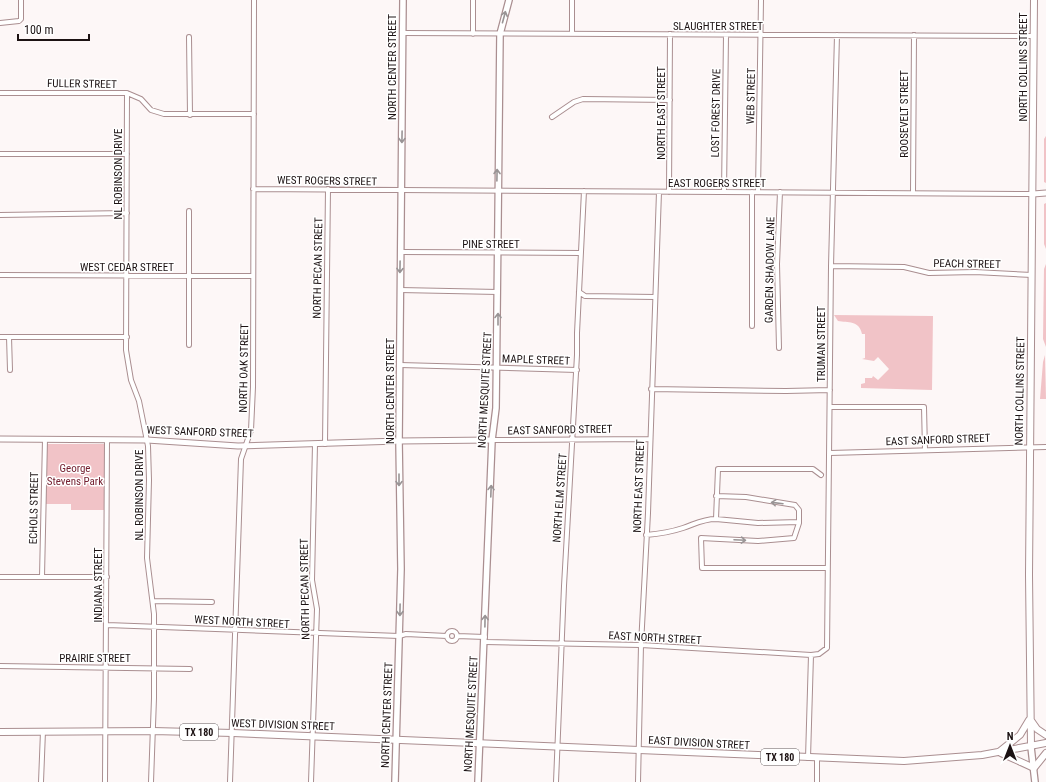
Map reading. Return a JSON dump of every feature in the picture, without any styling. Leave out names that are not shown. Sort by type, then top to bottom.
[{"type":"main road","name":"NORTH CENTER STREET","points":[[395,782],[401,569],[399,441],[403,0]]},
{"type":"main road","name":"NORTH MESQUITE STREET","points":[[478,782],[481,744],[492,440],[496,408],[498,292],[497,191],[500,34],[509,0]]},
{"type":"main road","name":"NORTH COLLINS STREET","points":[[1034,0],[1030,447],[1030,719],[1031,747],[1035,782]]},
{"type":"main road","points":[[998,752],[1020,735],[1030,719],[1037,729],[1046,735]]},
{"type":"main road","name":"WEST DIVISION STREET","points":[[0,732],[153,731],[397,739]]},
{"type":"main road","name":"EAST DIVISION STREET","points":[[397,739],[481,744],[904,761],[998,752],[1046,743]]},
{"type":"main road","points":[[998,752],[1008,755],[1034,768],[1046,752]]},
{"type":"street","points":[[0,23],[19,21],[21,19],[21,0]]},
{"type":"street","name":"NORTH OAK STREET","points":[[230,782],[233,733],[241,459],[251,430],[254,0]]},
{"type":"street","points":[[473,0],[473,34]]},
{"type":"street","points":[[572,0],[572,34]]},
{"type":"street","name":"WEB STREET","points":[[758,192],[762,0]]},
{"type":"street","name":"SLAUGHTER STREET","points":[[402,33],[1033,36]]},
{"type":"street","name":"NORTH EAST STREET","points":[[669,192],[670,34]]},
{"type":"street","name":"LOST FOREST DRIVE","points":[[724,192],[726,35]]},
{"type":"street","name":"TRUMAN STREET","points":[[824,652],[828,643],[831,266],[837,35]]},
{"type":"street","name":"ROOSEVELT STREET","points":[[913,193],[914,36]]},
{"type":"street","points":[[189,37],[190,114]]},
{"type":"street","name":"FULLER STREET","points":[[0,93],[127,93],[141,99],[151,110],[164,114],[254,114]]},
{"type":"street","name":"NL ROBINSON DRIVE","points":[[127,93],[127,359],[139,402],[147,440],[149,480],[147,558],[153,601],[154,626],[151,782]]},
{"type":"street","points":[[552,117],[574,102],[583,99],[670,100]]},
{"type":"street","points":[[0,154],[127,154]]},
{"type":"street","name":"WEST ROGERS STREET","points":[[253,189],[401,190]]},
{"type":"street","name":"NORTH PECAN STREET","points":[[325,444],[328,189]]},
{"type":"street","name":"EAST ROGERS STREET","points":[[401,190],[1033,194]]},
{"type":"street","name":"NORTH ELM STREET","points":[[556,782],[563,645],[564,586],[573,441],[584,191]]},
{"type":"street","name":"NORTH EAST STREET","points":[[638,782],[641,645],[659,192]]},
{"type":"street","points":[[752,192],[752,326]]},
{"type":"street","name":"GARDEN SHADOW LANE","points":[[779,348],[777,264],[780,192]]},
{"type":"street","points":[[1033,194],[1046,193]]},
{"type":"street","points":[[189,211],[189,345]]},
{"type":"street","points":[[0,215],[127,213]]},
{"type":"street","name":"PINE STREET","points":[[400,252],[581,253]]},
{"type":"street","name":"PEACH STREET","points":[[831,266],[904,267],[929,273],[975,272],[1032,275]]},
{"type":"street","name":"WEST CEDAR STREET","points":[[0,275],[253,276]]},
{"type":"street","points":[[400,290],[498,292]]},
{"type":"street","points":[[579,292],[585,296],[655,297]]},
{"type":"street","points":[[0,337],[127,337]]},
{"type":"street","points":[[9,337],[10,370]]},
{"type":"street","name":"MAPLE STREET","points":[[400,366],[576,370]]},
{"type":"street","points":[[651,389],[786,392],[830,390]]},
{"type":"street","points":[[830,407],[924,407],[925,450]]},
{"type":"street","name":"WEST SANFORD STREET","points":[[0,439],[147,440],[246,445],[399,441]]},
{"type":"street","name":"ECHOLS STREET","points":[[42,577],[45,439]]},
{"type":"street","name":"EAST SANFORD STREET","points":[[399,441],[573,441],[649,439]]},
{"type":"street","name":"INDIANA STREET","points":[[105,782],[107,440]]},
{"type":"street","name":"NORTH PECAN STREET","points":[[311,782],[317,609],[312,580],[315,444]]},
{"type":"street","name":"EAST SANFORD STREET","points":[[830,453],[1046,447]]},
{"type":"street","points":[[716,519],[718,469],[813,469],[821,475]]},
{"type":"street","points":[[716,496],[746,497],[795,504],[799,510],[799,522],[794,538],[758,541],[701,538],[702,568],[828,568]]},
{"type":"street","points":[[646,535],[658,534],[682,528],[705,519],[758,523],[799,522]]},
{"type":"street","points":[[0,577],[107,577]]},
{"type":"street","points":[[153,601],[212,602]]},
{"type":"street","name":"WEST NORTH STREET","points":[[107,625],[399,636]]},
{"type":"street","points":[[399,636],[406,634],[447,636],[451,641],[455,640],[457,636],[455,632],[451,631],[447,636]]},
{"type":"street","name":"EAST NORTH STREET","points":[[457,636],[563,645],[641,645],[811,654],[819,654],[824,652]]},
{"type":"street","points":[[808,758],[811,654]]},
{"type":"street","name":"PRAIRIE STREET","points":[[0,666],[190,668]]},
{"type":"street","points":[[41,782],[43,732]]},
{"type":"street","points":[[817,758],[817,782]]},
{"type":"green space","points":[[1046,136],[1046,183],[1044,182],[1044,139]]},
{"type":"green space","points":[[1046,203],[1046,249],[1044,244],[1044,204]]},
{"type":"green space","points":[[1046,264],[1046,347],[1043,339],[1044,269]]},
{"type":"green space","points":[[834,315],[933,316],[932,390],[861,388],[861,384],[865,383],[865,378],[872,378],[873,376],[878,380],[889,369],[878,357],[874,361],[862,359],[865,358],[865,334],[862,334],[861,330],[856,324],[838,321]]},
{"type":"green space","points":[[1045,355],[1046,399],[1040,399],[1043,362]]},
{"type":"green space","name":"George Stevens Park","points":[[46,444],[105,444],[104,510],[71,510],[71,504],[46,504]]}]
